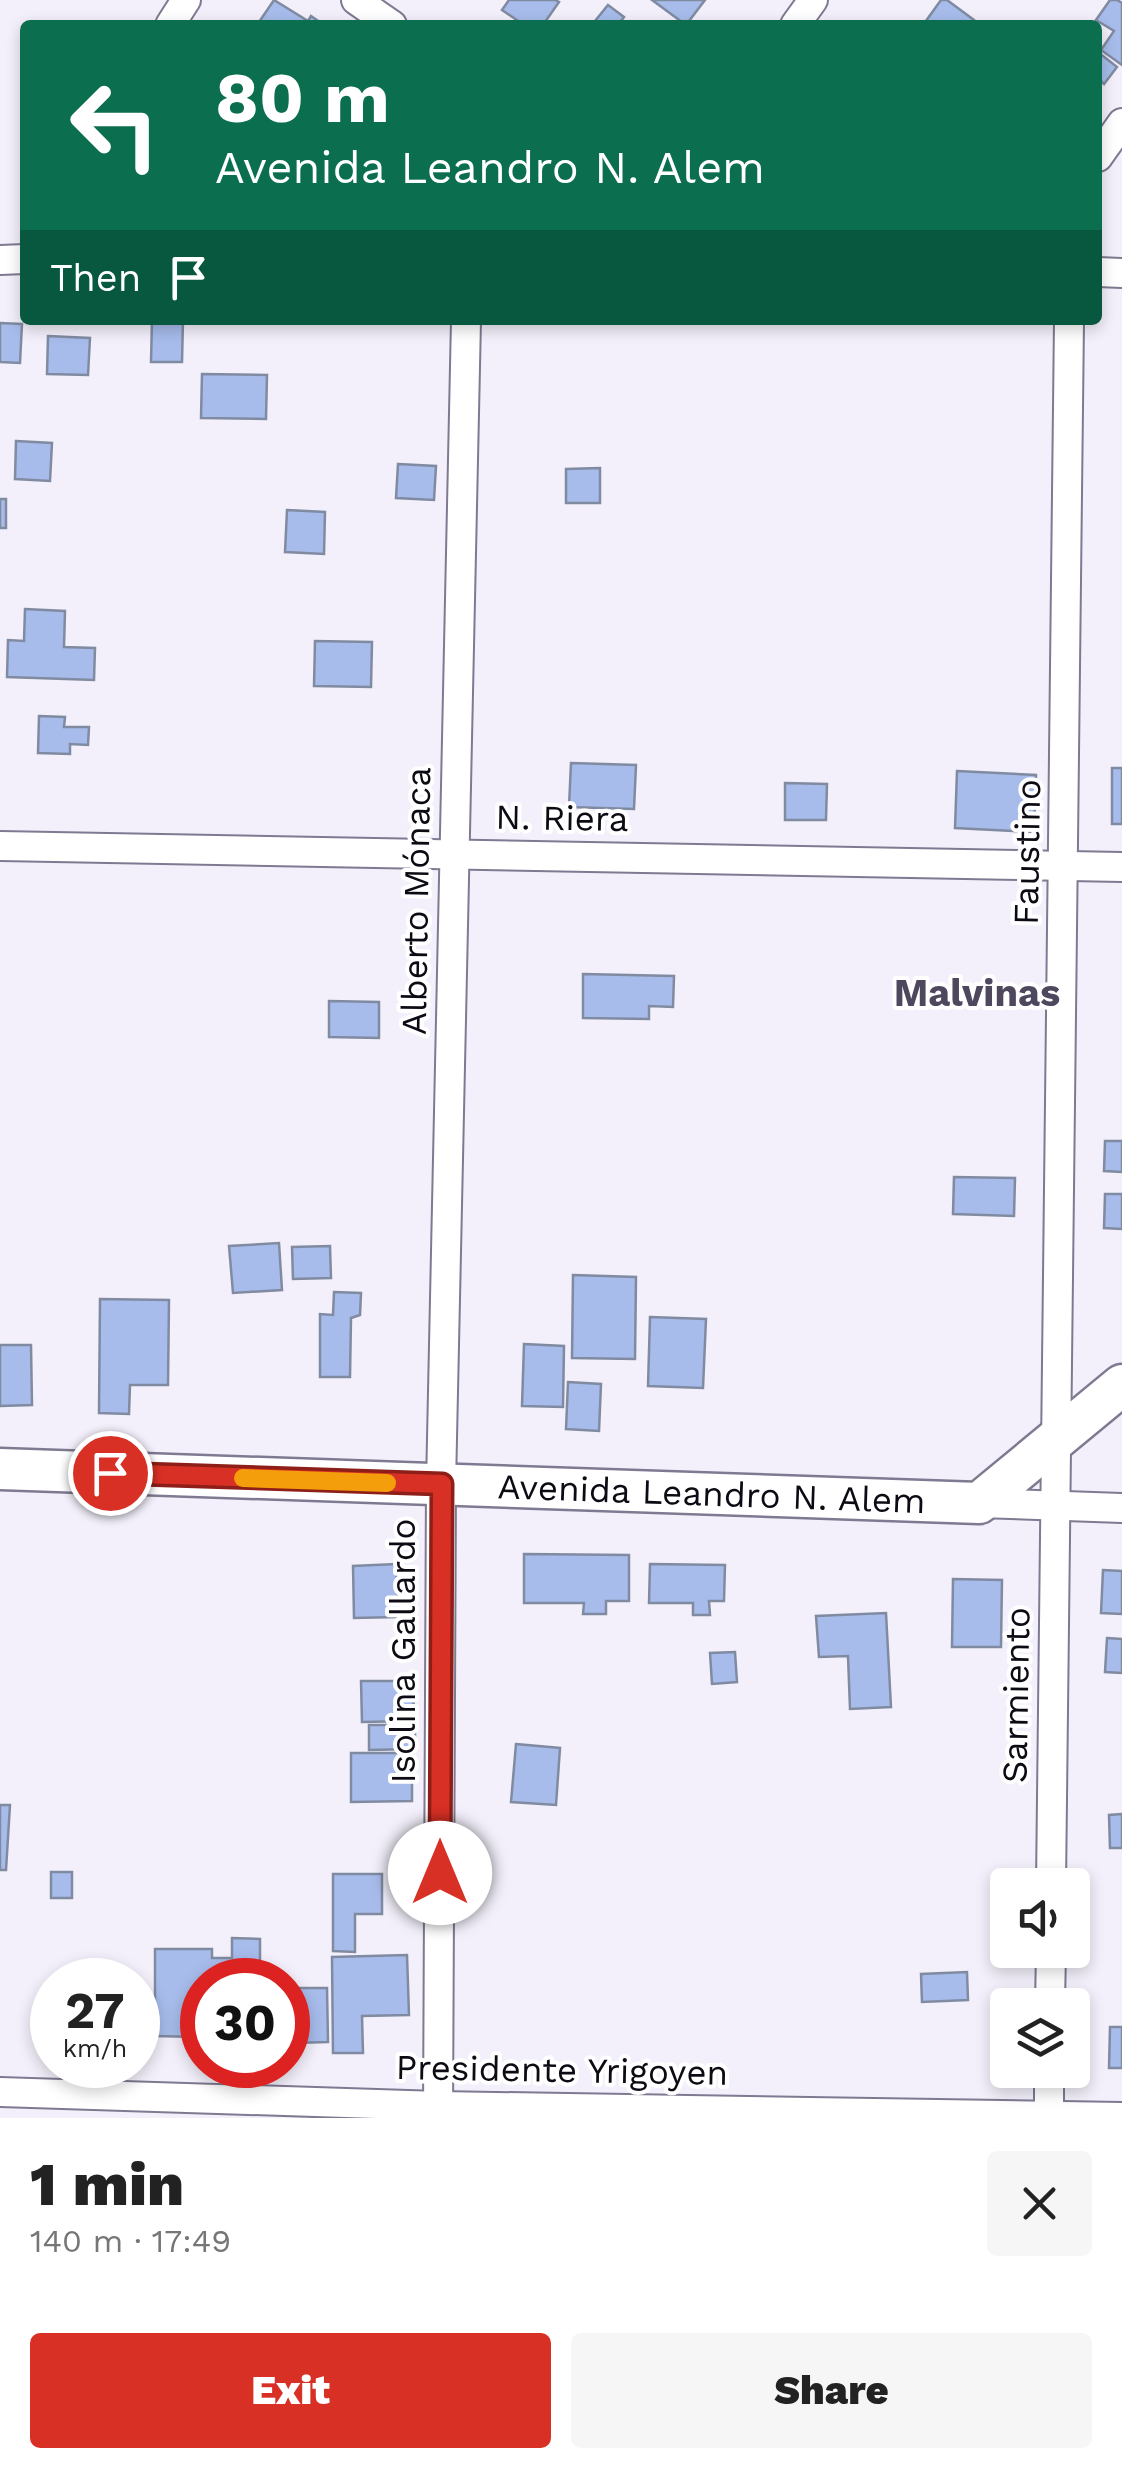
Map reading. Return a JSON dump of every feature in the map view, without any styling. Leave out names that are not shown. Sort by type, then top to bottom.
[{"type":"main road","points":[[979,1504],[1122,1386]]},
{"type":"main road","name":"Avenida Leandro N. Alem","points":[[0,1469],[979,1504]]},
{"type":"street","points":[[356,0],[385,20]]},
{"type":"street","points":[[1102,150],[1122,123]]},
{"type":"street","name":"Alberto Mónaca","points":[[442,1484],[466,325]]},
{"type":"street","name":"Faustino","points":[[1056,1506],[1069,325]]},
{"type":"street","name":"N. Riera","points":[[0,846],[1122,867]]},
{"type":"street","name":"Isolina Gallardo","points":[[438,2112],[442,1484]]},
{"type":"street","name":"Avenida Leandro N. Alem","points":[[979,1504],[1122,1508]]},
{"type":"street","name":"Sarmiento","points":[[1052,1868],[1056,1506]]},
{"type":"street","points":[[1049,2088],[1049,2117]]},
{"type":"street","name":"Presidente Yrigoyen","points":[[0,2092],[438,2112],[1122,2117]]},
{"type":"building","points":[[274,0],[306,20],[260,20]]},
{"type":"building","points":[[509,0],[559,2],[546,20],[517,20],[502,10]]},
{"type":"building","points":[[652,0],[705,0],[690,20],[679,20]]},
{"type":"building","points":[[941,0],[947,0],[974,20],[927,20]]},
{"type":"building","points":[[1110,0],[1122,3],[1122,65],[1102,51],[1114,31],[1102,20],[1096,20]]},
{"type":"building","points":[[608,5],[624,17],[622,20],[596,20]]},
{"type":"building","points":[[1102,55],[1117,67],[1102,82]]},
{"type":"building","points":[[0,323],[20,324],[20,363],[0,362]]},
{"type":"building","points":[[152,325],[183,325],[182,362],[151,362]]},
{"type":"building","points":[[48,336],[90,338],[88,375],[47,374]]},
{"type":"building","points":[[202,374],[267,375],[266,419],[201,418]]},
{"type":"building","points":[[16,441],[52,443],[50,481],[15,479]]},
{"type":"building","points":[[398,464],[436,466],[434,500],[396,498]]},
{"type":"building","points":[[600,468],[600,503],[566,503],[566,469]]},
{"type":"building","points":[[0,499],[6,499],[6,528],[0,528]]},
{"type":"building","points":[[287,510],[325,512],[324,554],[285,552]]},
{"type":"building","points":[[25,609],[65,611],[64,647],[95,648],[94,680],[7,677],[8,640],[24,641]]},
{"type":"building","points":[[315,641],[372,642],[371,687],[314,686]]},
{"type":"building","points":[[39,716],[65,717],[64,727],[89,727],[88,745],[70,744],[70,754],[38,753]]},
{"type":"building","points":[[571,763],[636,765],[634,809],[569,807]]},
{"type":"building","points":[[1112,768],[1122,768],[1122,824],[1112,824]]},
{"type":"building","points":[[957,771],[1036,775],[1034,832],[955,828]]},
{"type":"building","points":[[785,783],[827,784],[826,820],[785,820]]},
{"type":"building","points":[[583,974],[674,976],[673,1007],[649,1006],[649,1019],[583,1018]]},
{"type":"building","points":[[329,1001],[379,1002],[379,1038],[329,1037]]},
{"type":"building","points":[[1105,1141],[1122,1141],[1122,1172],[1104,1171]]},
{"type":"building","points":[[954,1177],[1015,1178],[1014,1216],[953,1214]]},
{"type":"building","points":[[1105,1194],[1122,1194],[1122,1229],[1104,1228]]},
{"type":"building","points":[[279,1243],[282,1290],[233,1293],[229,1246]]},
{"type":"building","points":[[330,1246],[331,1278],[293,1279],[292,1247]]},
{"type":"building","points":[[573,1275],[636,1277],[635,1359],[572,1358]]},
{"type":"building","points":[[334,1292],[361,1293],[360,1315],[351,1318],[350,1377],[320,1377],[320,1314],[333,1315]]},
{"type":"building","points":[[100,1299],[169,1300],[168,1385],[130,1385],[129,1414],[99,1413]]},
{"type":"building","points":[[650,1317],[706,1319],[703,1388],[648,1386]]},
{"type":"building","points":[[524,1344],[564,1346],[563,1407],[522,1406]]},
{"type":"building","points":[[0,1345],[31,1345],[32,1405],[0,1406]]},
{"type":"building","points":[[568,1382],[601,1384],[599,1431],[566,1429]]},
{"type":"building","points":[[524,1554],[629,1555],[629,1601],[606,1601],[606,1614],[583,1614],[584,1603],[524,1603]]},
{"type":"building","points":[[396,1564],[398,1617],[354,1618],[353,1566]]},
{"type":"building","points":[[650,1564],[725,1565],[724,1601],[709,1601],[710,1615],[693,1615],[693,1603],[649,1603]]},
{"type":"building","points":[[1103,1570],[1122,1571],[1122,1614],[1101,1613]]},
{"type":"building","points":[[953,1579],[1002,1580],[1001,1647],[952,1647]]},
{"type":"building","points":[[886,1613],[891,1707],[850,1709],[848,1656],[819,1657],[816,1616]]},
{"type":"building","points":[[1107,1638],[1122,1639],[1122,1673],[1105,1672]]},
{"type":"building","points":[[735,1652],[737,1682],[712,1684],[710,1653]]},
{"type":"building","points":[[361,1681],[413,1681],[414,1721],[362,1722]]},
{"type":"building","points":[[369,1725],[415,1725],[415,1749],[369,1750]]},
{"type":"building","points":[[516,1744],[560,1748],[556,1805],[511,1802]]},
{"type":"building","points":[[351,1753],[412,1753],[412,1801],[351,1802]]},
{"type":"building","points":[[0,1805],[10,1805],[6,1870],[0,1870]]},
{"type":"building","points":[[1122,1814],[1122,1848],[1110,1848],[1109,1815]]},
{"type":"building","points":[[51,1872],[72,1872],[72,1898],[51,1898]]},
{"type":"building","points":[[333,1874],[382,1874],[382,1914],[355,1914],[355,1952],[333,1951]]},
{"type":"building","points":[[232,1938],[260,1939],[260,1958],[232,1958]]},
{"type":"building","points":[[155,1949],[212,1949],[212,1958],[180,1958],[180,2037],[160,2036],[160,1958],[155,1958]]},
{"type":"building","points":[[407,1955],[409,2015],[362,2016],[363,2053],[333,2053],[332,1957]]},
{"type":"building","points":[[967,1972],[968,2000],[922,2002],[921,1974]]},
{"type":"building","points":[[310,1988],[327,1988],[328,2042],[310,2043]]},
{"type":"building","points":[[1110,2027],[1122,2027],[1122,2068],[1109,2068]]},
{"type":"slow traffic","points":[[243,1478],[387,1483]]},
{"type":"district","name":"Malvinas","points":[[977,993]]},
{"type":"route","points":[[110,1473],[442,1484],[440,1873]]}]
